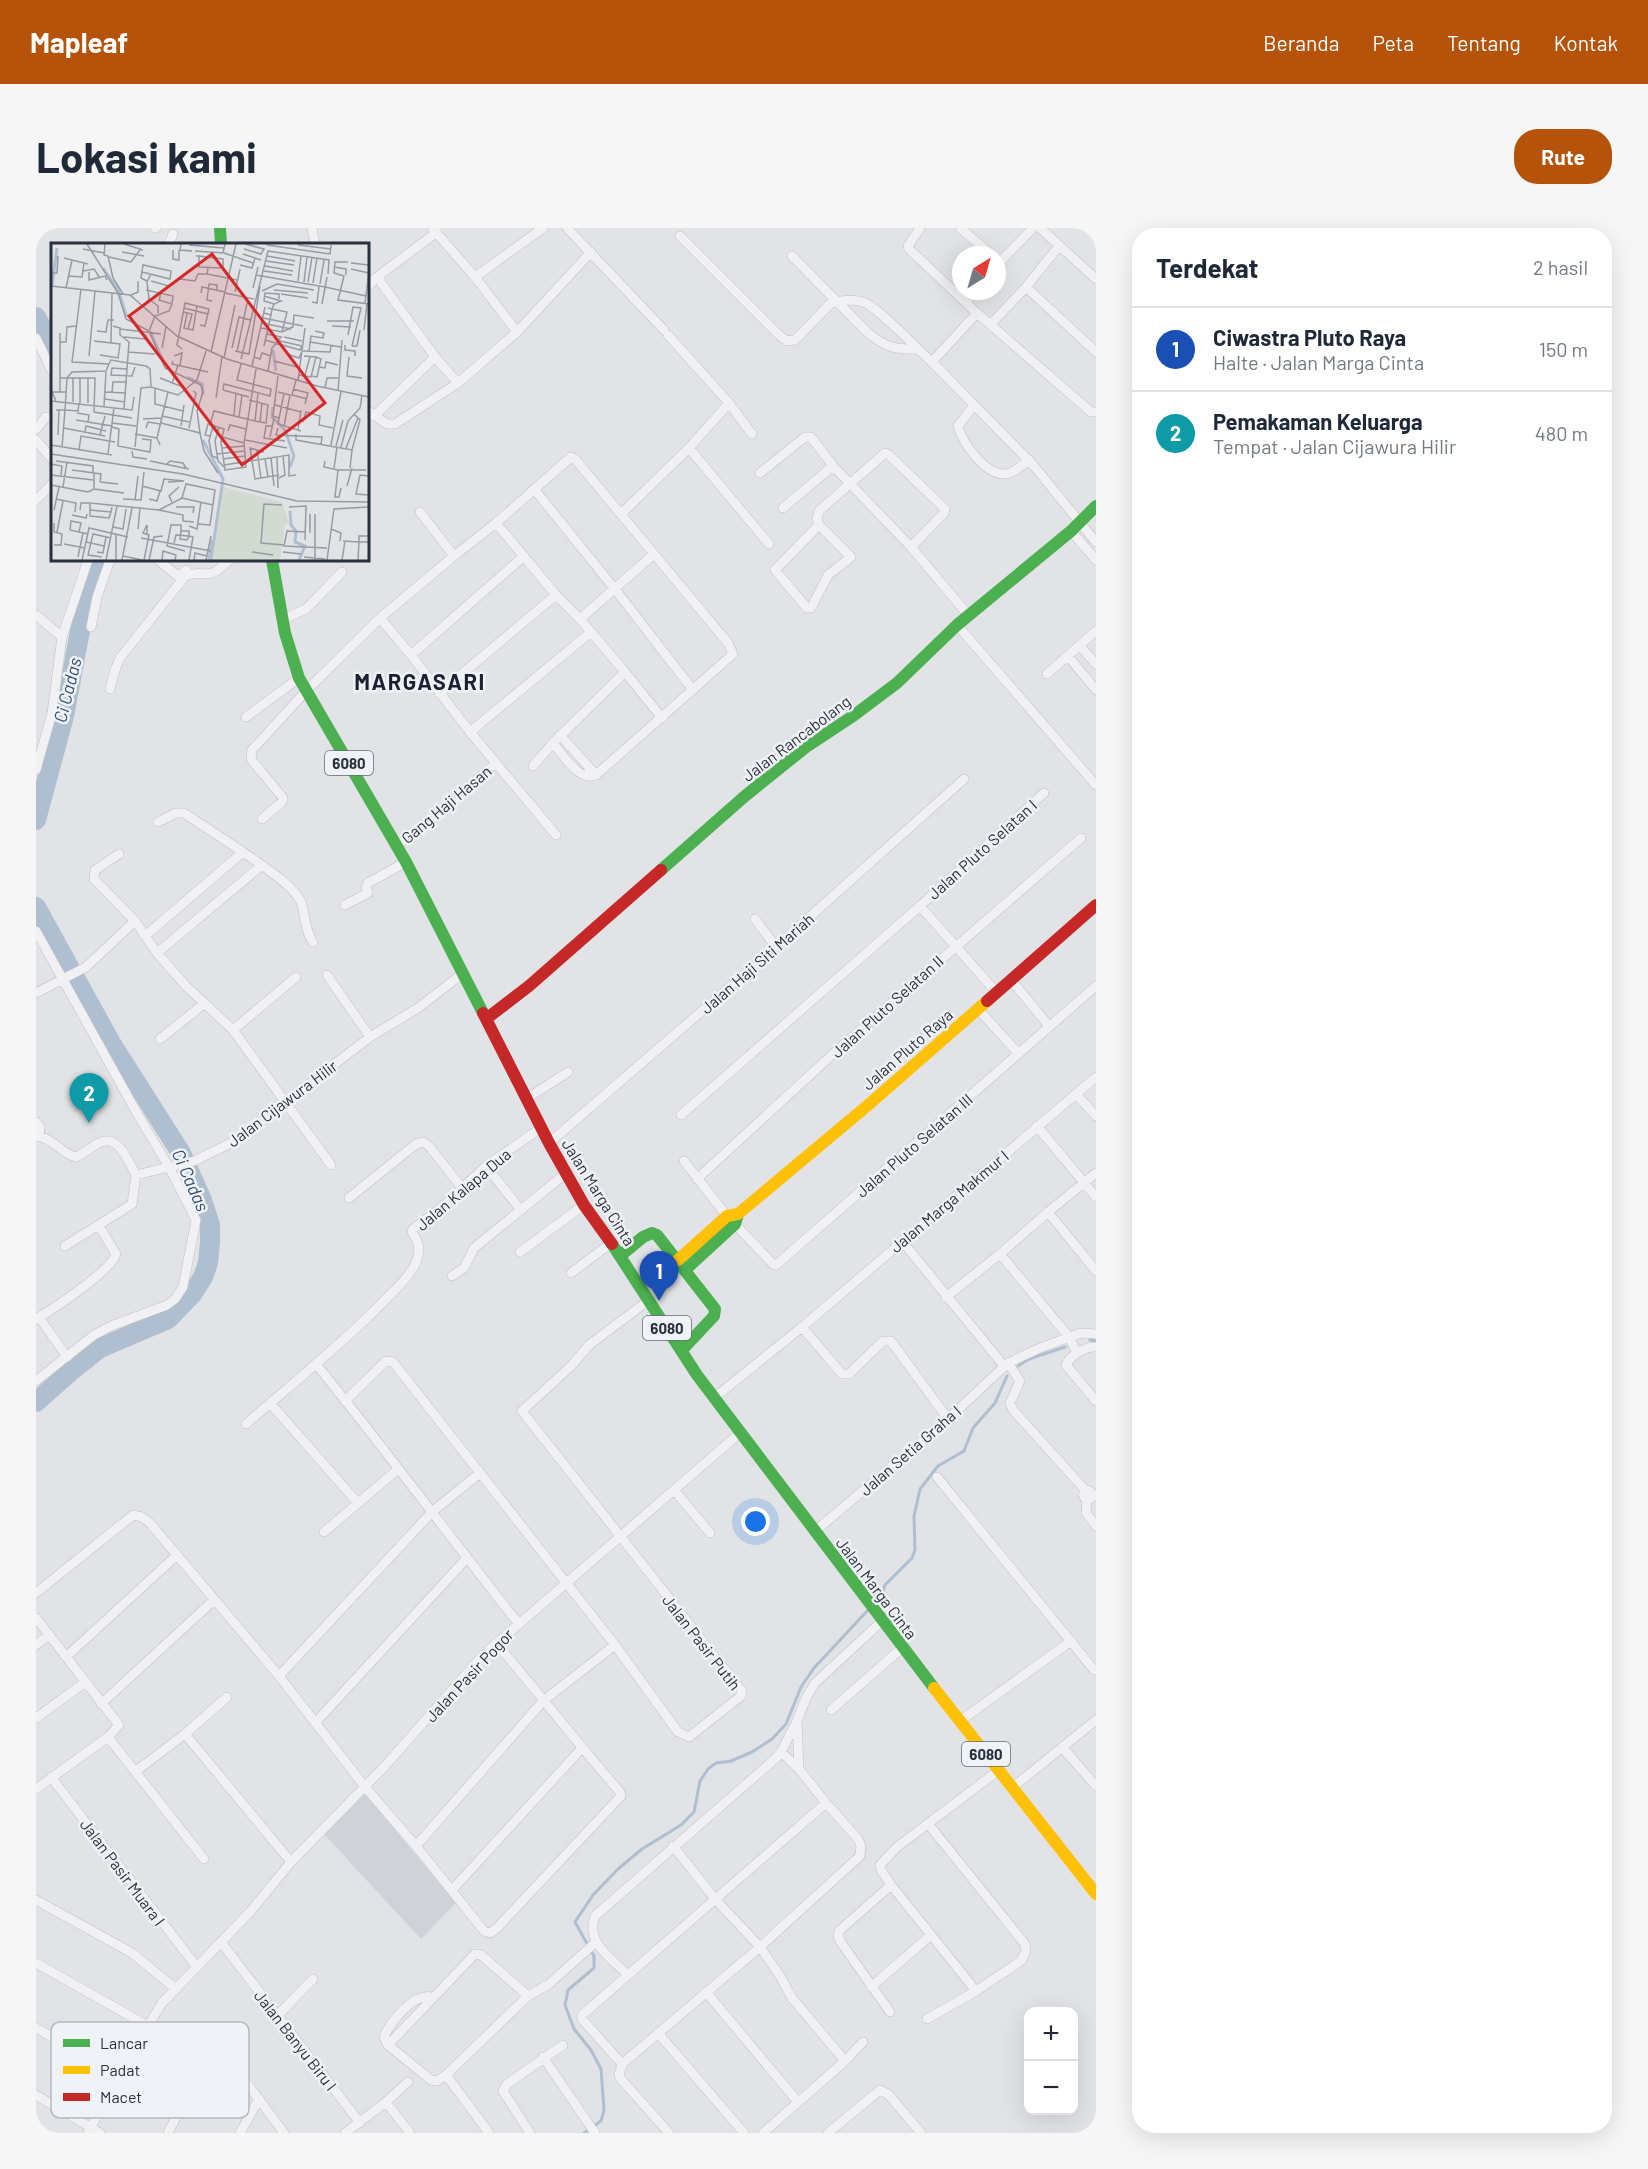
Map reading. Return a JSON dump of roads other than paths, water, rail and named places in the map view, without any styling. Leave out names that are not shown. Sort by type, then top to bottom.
[{"type":"main road","points":[[220,228],[221,243]]},
{"type":"main road","name":"Jalan Rancabolang","points":[[491,1028],[528,986],[745,796],[806,747],[853,716],[962,631],[977,610],[1096,506]]},
{"type":"main road","name":"Jalan Marga Cinta","points":[[276,561],[283,619],[290,652],[299,678],[397,845],[541,1128],[584,1205],[714,1398],[902,1648],[1096,1894]]},
{"type":"main road","name":"Jalan Pluto Raya","points":[[682,1265],[733,1218],[1012,981],[1096,905]]},
{"type":"main road","points":[[620,1256],[643,1238],[652,1233],[657,1235],[716,1311],[682,1350]]},
{"type":"street","points":[[312,228],[315,243]]},
{"type":"street","points":[[474,277],[543,228]]},
{"type":"street","points":[[567,228],[729,403],[752,434]]},
{"type":"street","points":[[921,228],[908,248],[977,313],[1091,412],[1095,412]]},
{"type":"street","points":[[960,228],[981,246]]},
{"type":"street","points":[[1006,254],[1033,228]]},
{"type":"street","points":[[1040,228],[1096,279]]},
{"type":"street","points":[[369,285],[435,230],[517,332]]},
{"type":"street","points":[[169,243],[173,234]]},
{"type":"street","points":[[680,236],[787,341],[795,340],[830,304],[836,301],[862,301],[869,305],[932,362],[1043,476],[1096,560]]},
{"type":"street","points":[[991,324],[1026,287],[1059,246]]},
{"type":"street","points":[[435,357],[371,414],[387,424],[395,424],[458,383],[517,332],[591,252]]},
{"type":"street","points":[[792,256],[879,342],[893,348],[918,349]]},
{"type":"street","points":[[377,277],[435,357],[458,383]]},
{"type":"street","points":[[1026,287],[1096,352]]},
{"type":"street","points":[[932,362],[977,313]]},
{"type":"street","points":[[36,338],[51,369]]},
{"type":"street","points":[[622,513],[689,448],[729,403]]},
{"type":"street","points":[[974,405],[958,426],[969,450],[993,471],[1005,474],[1031,463]]},
{"type":"street","points":[[36,429],[46,417]]},
{"type":"street","points":[[760,473],[806,436],[814,439],[833,466],[849,483],[977,610]]},
{"type":"street","points":[[36,440],[51,458]]},
{"type":"street","points":[[689,448],[769,544]]},
{"type":"street","points":[[819,525],[775,570],[807,608],[813,607],[828,575],[851,557],[819,525],[819,511],[885,453],[943,507],[944,513],[911,547]]},
{"type":"street","points":[[262,819],[282,802],[283,798],[251,759],[251,753],[306,691],[380,618],[496,524],[571,457],[622,513],[733,651],[731,656],[596,775],[583,776],[553,743]]},
{"type":"street","points":[[783,508],[833,466]]},
{"type":"street","points":[[36,500],[51,485]]},
{"type":"street","points":[[534,489],[693,690]]},
{"type":"street","points":[[420,512],[454,556]]},
{"type":"street","points":[[496,524],[556,595],[580,619],[662,718]]},
{"type":"street","points":[[1075,526],[1096,542]]},
{"type":"street","points":[[580,619],[654,554]]},
{"type":"street","points":[[411,655],[524,556]]},
{"type":"street","points":[[36,770],[52,713],[62,637],[88,561]]},
{"type":"street","points":[[91,627],[97,597],[110,561]]},
{"type":"street","points":[[159,561],[178,576],[186,570]]},
{"type":"street","points":[[110,689],[120,658],[186,575],[194,573],[207,576],[216,573],[228,561]]},
{"type":"street","points":[[283,619],[306,609],[342,572]]},
{"type":"street","points":[[439,693],[556,595]]},
{"type":"street","points":[[36,615],[62,637]]},
{"type":"street","points":[[380,618],[555,835]]},
{"type":"street","points":[[962,631],[1096,785]]},
{"type":"street","points":[[470,732],[591,632]]},
{"type":"street","points":[[1047,674],[1096,632]]},
{"type":"street","points":[[1080,646],[1096,664]]},
{"type":"street","points":[[1068,656],[1096,690]]},
{"type":"street","points":[[533,766],[560,735],[625,672]]},
{"type":"street","points":[[246,717],[299,678]]},
{"type":"street","points":[[560,735],[596,775]]},
{"type":"street","name":"Gang Haji Hasan","points":[[397,845],[426,824],[496,763]]},
{"type":"street","name":"Jalan Haji Siti Mariah","points":[[549,1143],[776,947],[964,779]]},
{"type":"street","name":"Jalan Pluto Selatan I","points":[[681,1114],[920,906],[1044,793]]},
{"type":"street","points":[[158,822],[176,813],[184,813],[243,852],[291,889],[299,899],[305,926],[313,942]]},
{"type":"street","name":"Jalan Pluto Selatan II","points":[[697,1179],[955,946],[1081,838]]},
{"type":"street","points":[[145,936],[243,852]]},
{"type":"street","points":[[119,854],[95,870],[94,879],[135,921],[157,953],[186,986],[233,1030],[331,1166]]},
{"type":"street","points":[[345,905],[368,893],[366,887],[368,883],[406,862]]},
{"type":"street","points":[[157,953],[261,866]]},
{"type":"street","points":[[920,906],[997,993]]},
{"type":"street","points":[[755,919],[776,947]]},
{"type":"street","points":[[36,993],[81,969],[135,921]]},
{"type":"street","points":[[36,931],[65,977],[138,1115],[172,1166],[196,1220],[183,1287],[175,1299],[167,1305],[111,1326],[91,1338],[36,1381]]},
{"type":"street","name":"Jalan Cijawura Hilir","points":[[136,1174],[194,1161],[239,1139],[370,1037],[418,1008],[457,965]]},
{"type":"street","points":[[327,975],[370,1037]]},
{"type":"street","points":[[233,1030],[296,977]]},
{"type":"street","points":[[1012,981],[1049,1026]]},
{"type":"street","name":"Jalan Pluto Selatan III","points":[[733,1218],[773,1264],[777,1265],[1096,986]]},
{"type":"street","points":[[160,1039],[206,1003]]},
{"type":"street","points":[[978,1009],[1018,1053]]},
{"type":"street","points":[[526,1099],[568,1072]]},
{"type":"street","name":"Jalan Marga Makmur I","points":[[714,1398],[802,1327],[1096,1077]]},
{"type":"street","points":[[1076,1094],[1096,1116]]},
{"type":"street","points":[[36,1122],[40,1127],[37,1136],[47,1139],[64,1154],[76,1157],[105,1141],[111,1141],[122,1151],[136,1174],[132,1204],[65,1246]]},
{"type":"street","points":[[1037,1126],[1096,1197]]},
{"type":"street","name":"Jalan Kalapa Dua","points":[[316,1364],[359,1326],[403,1282],[415,1265],[419,1249],[412,1230],[441,1208],[486,1166],[541,1128]]},
{"type":"street","points":[[349,1198],[416,1144],[423,1142],[429,1146],[462,1188]]},
{"type":"street","points":[[684,1161],[697,1179],[733,1218]]},
{"type":"street","points":[[486,1166],[520,1209]]},
{"type":"street","points":[[946,1297],[1096,1173]]},
{"type":"street","points":[[452,1276],[464,1268],[474,1248],[565,1174]]},
{"type":"street","points":[[520,1252],[584,1205]]},
{"type":"street","points":[[1048,1212],[1096,1271]]},
{"type":"street","points":[[67,1357],[38,1318],[109,1266],[115,1258],[116,1254],[99,1226]]},
{"type":"street","points":[[902,1241],[946,1297],[1020,1381],[1010,1403],[1012,1410],[1091,1494],[1086,1513],[1096,1526]]},
{"type":"street","points":[[571,1273],[611,1243]]},
{"type":"street","points":[[1000,1254],[1069,1337],[1077,1353]]},
{"type":"street","points":[[619,1537],[522,1412],[522,1409],[572,1365],[589,1345],[649,1300]]},
{"type":"street","points":[[802,1327],[845,1376],[883,1341],[891,1341],[948,1419]]},
{"type":"street","name":"Jalan Setia Graha I","points":[[814,1532],[948,1419],[1006,1365],[1040,1347],[1069,1337],[1082,1333],[1096,1334]]},
{"type":"street","points":[[1096,1347],[1091,1346],[1077,1353],[1067,1361],[1066,1365],[1096,1401]]},
{"type":"street","points":[[345,1401],[386,1361],[391,1360],[615,1644],[543,1701],[416,1846]]},
{"type":"street","points":[[246,1424],[316,1364],[398,1470],[433,1511],[518,1623]]},
{"type":"street","points":[[270,1403],[357,1502]]},
{"type":"street","name":"Jalan Pasir Pogor","points":[[150,2022],[162,2003],[195,1966],[250,1912],[291,1862],[365,1787],[482,1656],[741,1432]]},
{"type":"street","points":[[324,1532],[357,1502],[398,1470]]},
{"type":"street","points":[[279,1676],[433,1511],[480,1473]]},
{"type":"street","points":[[937,1477],[1094,1670]]},
{"type":"street","points":[[674,1490],[710,1533]]},
{"type":"street","points":[[36,1593],[133,1515],[142,1517],[150,1523],[279,1676],[365,1787],[484,1930],[490,1933],[494,1932],[620,1799],[620,1792],[496,1643]]},
{"type":"street","name":"Jalan Pasir Putih","points":[[615,1644],[678,1732],[684,1736],[689,1737],[741,1696],[742,1691],[619,1537]]},
{"type":"street","points":[[67,1656],[176,1556]]},
{"type":"street","points":[[315,1723],[467,1558]]},
{"type":"street","points":[[101,1704],[214,1600]]},
{"type":"street","points":[[628,1975],[594,1943],[592,1932],[595,1916],[781,1752],[815,1683],[879,1617]]},
{"type":"street","points":[[36,1618],[67,1656],[84,1683],[118,1723],[118,1727],[108,1737],[36,1789]]},
{"type":"street","points":[[36,1645],[49,1635]]},
{"type":"street","points":[[960,1721],[1071,1641]]},
{"type":"street","points":[[831,1710],[902,1648]]},
{"type":"street","points":[[36,1718],[84,1683]]},
{"type":"street","points":[[136,1771],[185,1734],[226,1697]]},
{"type":"street","points":[[1012,1788],[1096,1720]]},
{"type":"street","points":[[797,1721],[799,1769]]},
{"type":"street","points":[[185,1734],[291,1862]]},
{"type":"street","points":[[108,1737],[204,1859]]},
{"type":"street","points":[[1062,1747],[1096,1786]]},
{"type":"street","points":[[452,1890],[582,1748]]},
{"type":"street","points":[[669,2133],[620,2078],[622,2064],[760,1947],[860,1856],[861,1846],[858,1839],[799,1769],[781,1752]]},
{"type":"street","points":[[976,1991],[891,1885],[880,1865],[897,1847],[999,1770]]},
{"type":"street","name":"Jalan Pasir Muara I","points":[[51,1777],[195,1966]]},
{"type":"street","points":[[622,2064],[582,2017],[826,1803]]},
{"type":"street","points":[[927,2019],[1022,1961],[1026,1951],[1025,1944],[928,1825]]},
{"type":"street","points":[[673,1846],[716,1900],[760,1947],[792,1998],[845,2061]]},
{"type":"street","points":[[890,2013],[838,1935],[840,1930],[891,1885]]},
{"type":"street","points":[[36,1900],[132,1953],[176,1989]]},
{"type":"street","points":[[871,1987],[931,1935]]},
{"type":"street","name":"Jalan Banyu Biru I","points":[[221,1942],[360,2123]]},
{"type":"street","points":[[528,1996],[479,1953],[475,1954],[388,2045],[431,2080],[437,2081],[528,1996],[549,1984],[594,1943]]},
{"type":"street","points":[[36,1963],[141,2022]]},
{"type":"street","points":[[277,2016],[314,1979]]},
{"type":"street","points":[[706,1992],[798,2102]]},
{"type":"street","points":[[36,2028],[51,2036]]},
{"type":"street","points":[[658,2033],[744,2133]]},
{"type":"street","points":[[763,2133],[845,2061],[863,2042]]},
{"type":"street","points":[[530,2133],[503,2091],[507,2084],[563,2045]]},
{"type":"street","points":[[543,2057],[593,2131]]},
{"type":"street","points":[[446,2075],[489,2133]]},
{"type":"street","points":[[345,2133],[408,2082]]},
{"type":"street","points":[[249,2086],[284,2133]]},
{"type":"street","points":[[828,2133],[879,2090],[888,2094],[921,2133]]},
{"type":"street","points":[[36,2096],[51,2106]]},
{"type":"street","points":[[249,2117],[259,2099]]},
{"type":"street","points":[[386,2102],[410,2133]]},
{"type":"street","points":[[70,2118],[89,2130],[100,2133]]},
{"type":"street","points":[[168,2133],[176,2118]]},
{"type":"street","points":[[240,2133],[248,2118]]},
{"type":"waterway","name":"Ci Cadas","points":[[36,317],[51,345]]},
{"type":"waterway","name":"Ci Cadas","points":[[36,820],[64,716],[84,610],[99,561]]},
{"type":"waterway","name":"Ci Cadas","points":[[36,907],[111,1043],[181,1153],[202,1200],[210,1225],[208,1263],[203,1277],[193,1293],[168,1319],[100,1348],[36,1402]]},
{"type":"waterway","points":[[1090,1340],[1096,1341]]},
{"type":"waterway","points":[[1018,1366],[1029,1359],[1065,1347]]},
{"type":"waterway","points":[[874,1603],[881,1597],[885,1585],[912,1558],[915,1550],[914,1516],[920,1489],[938,1466],[964,1451],[973,1428],[995,1403],[1007,1376]]},
{"type":"waterway","points":[[584,2133],[601,2121],[604,2110],[601,2069],[591,2050],[574,2029],[565,2005],[568,1990],[594,1968],[594,1956],[575,1922],[593,1895],[618,1869],[642,1849],[681,1825],[694,1812],[700,1781],[708,1769],[716,1763],[731,1761],[752,1752],[772,1739],[786,1724],[801,1687],[814,1668],[868,1610]]},
{"type":"place","name":"Pemakaman Keluarga","points":[[89,1123]]},
{"type":"place","name":"Ciwastra Pluto Raya","points":[[659,1301]]},
{"type":"district","name":"MARGASARI","points":[[420,681]]}]
